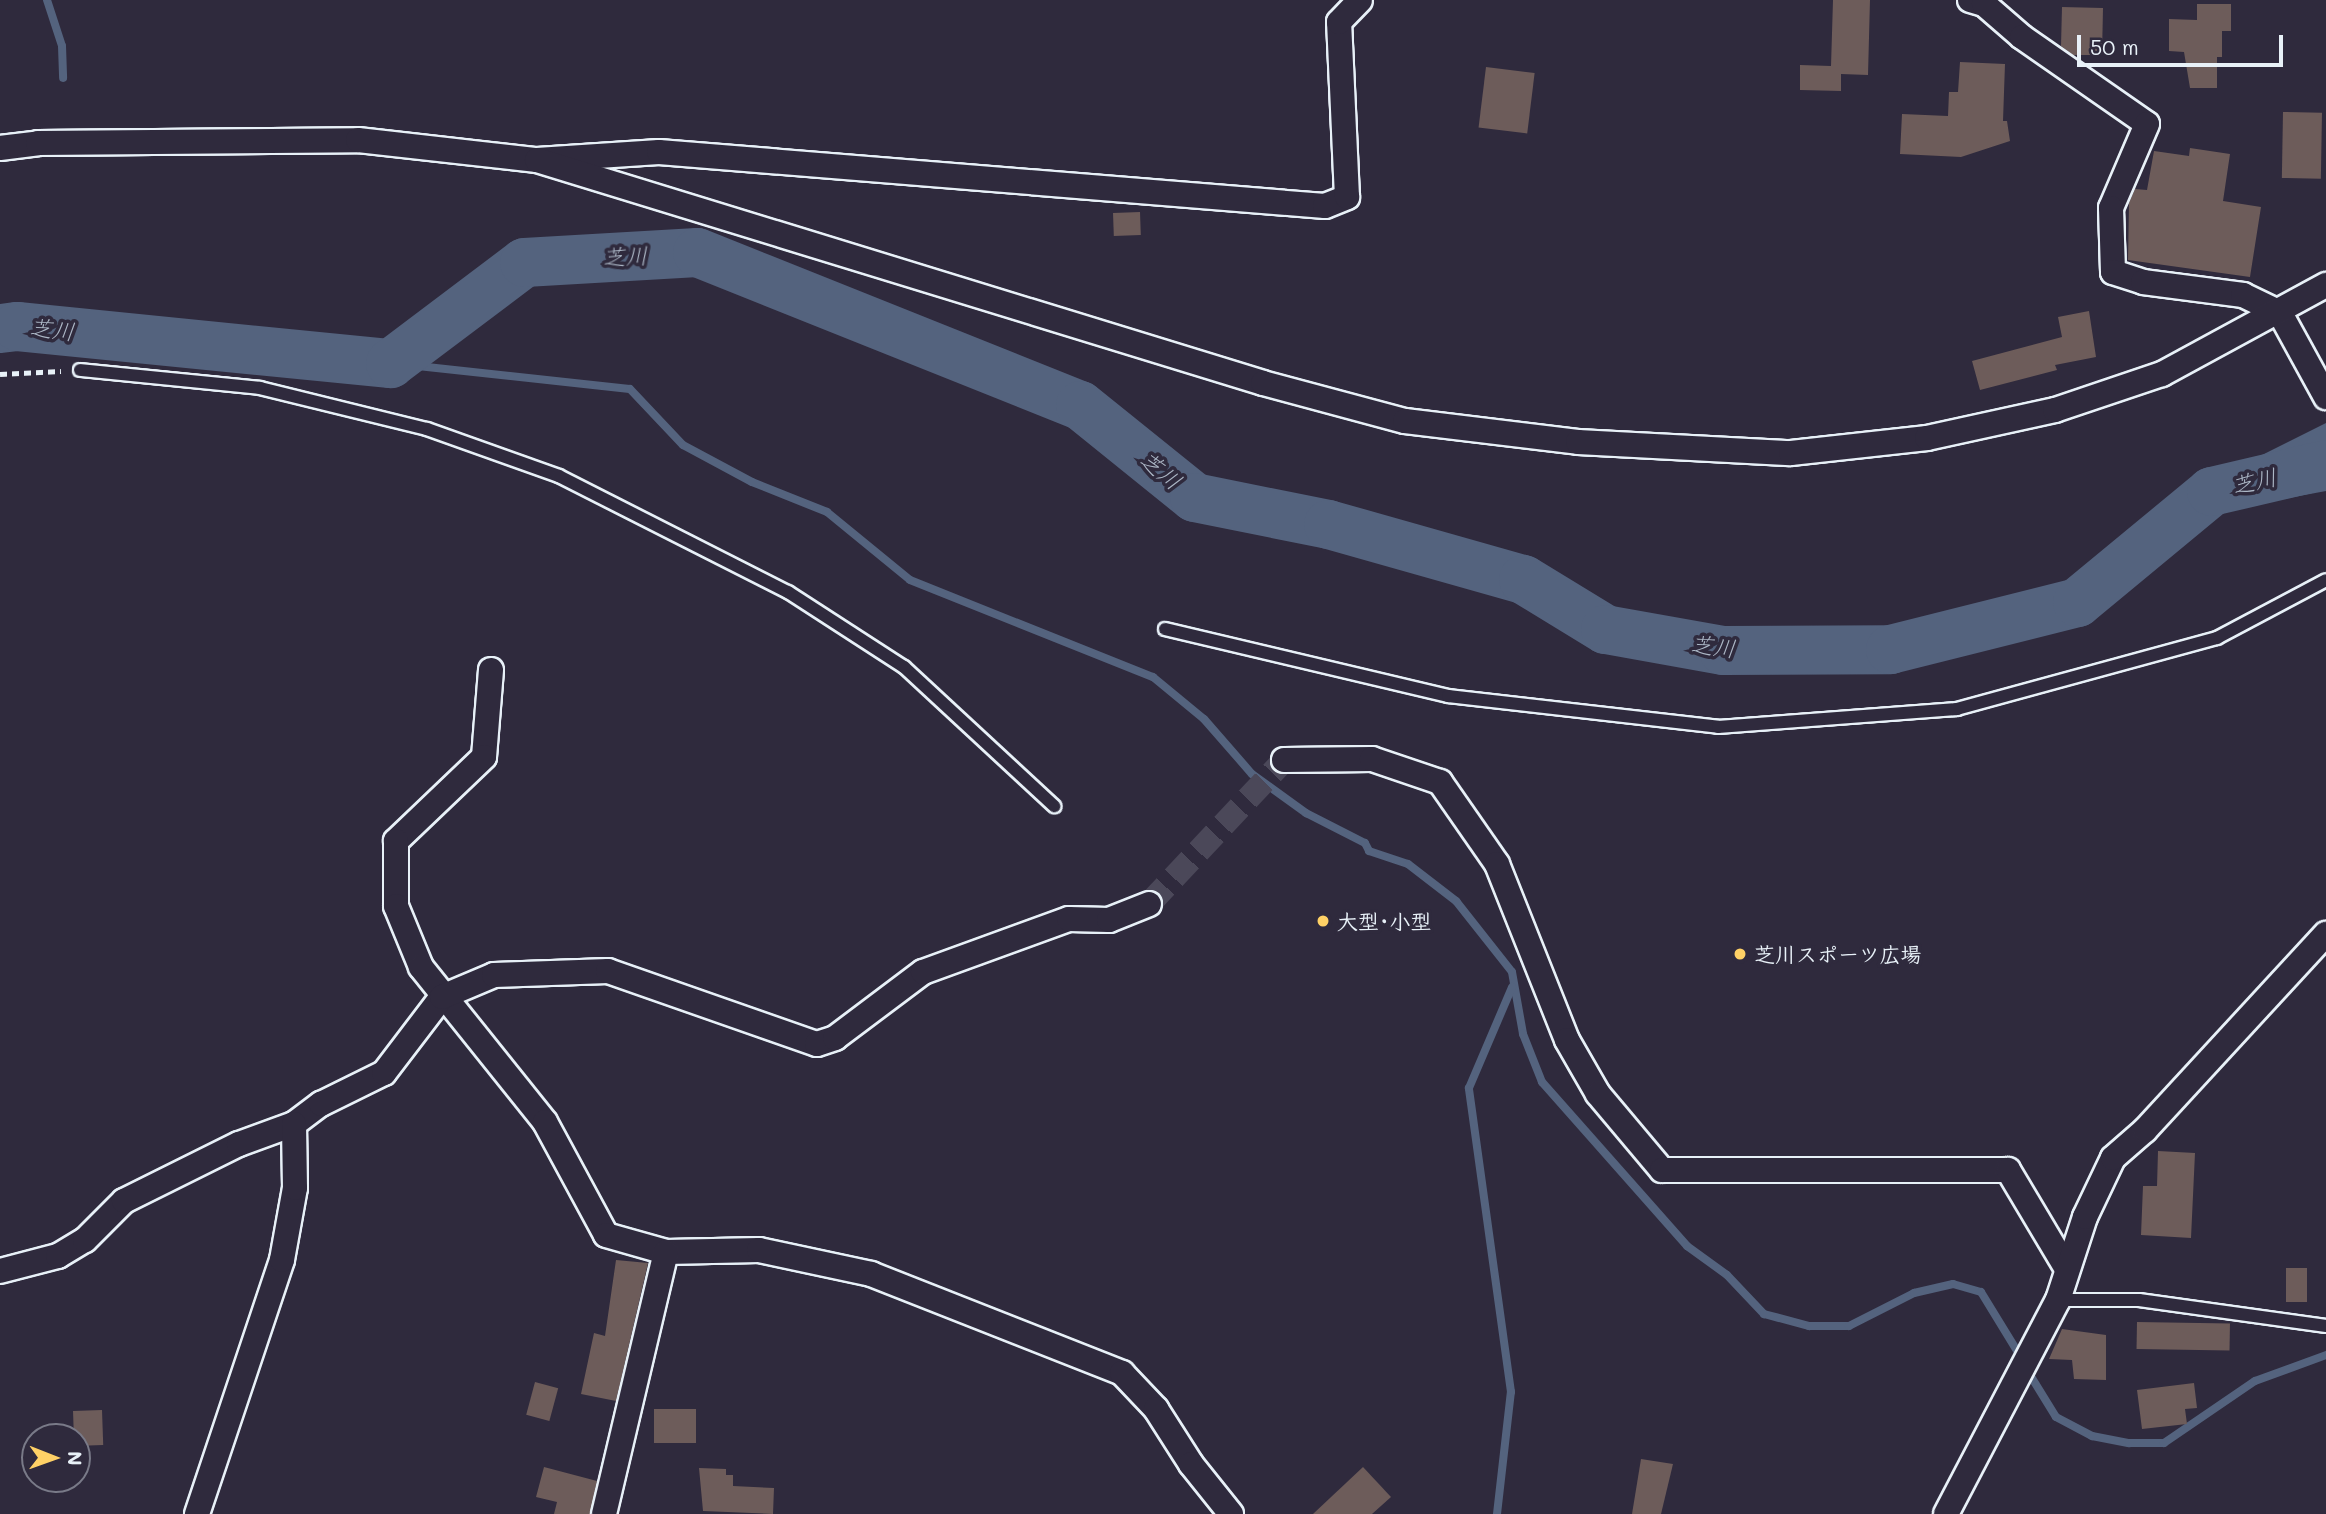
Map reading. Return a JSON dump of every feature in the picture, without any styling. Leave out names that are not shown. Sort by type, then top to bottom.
[{"type":"street","points":[[0,148],[38,143],[358,140],[537,160],[659,152],[1325,206],[1348,197],[1339,22],[1360,0]]},
{"type":"street","points":[[1970,0],[1984,4],[2022,37],[2147,124],[2111,208],[2113,272],[2143,282],[2243,295],[2280,313],[2326,397]]},
{"type":"street","points":[[537,160],[1263,383],[1405,421],[1578,442],[1791,453],[1927,438],[2055,410],[2162,374],[2280,313],[2326,285]]},
{"type":"street","points":[[491,670],[484,757],[396,841],[396,906],[421,967],[442,997],[545,1122],[606,1235],[666,1252],[760,1250],[871,1274],[1122,1373],[1156,1409],[1191,1464],[1231,1514]]},
{"type":"street","points":[[1284,760],[1372,759],[1440,782],[1497,864],[1567,1040],[1598,1094],[1662,1170],[2008,1170],[2067,1269]]},
{"type":"street","points":[[0,1271],[58,1256],[85,1240],[124,1201],[239,1144],[294,1124],[320,1104],[384,1073],[442,997],[494,975],[608,971],[817,1044],[835,1038],[923,972],[1069,919],[1109,920],[1149,904]]},
{"type":"street","points":[[1946,1514],[2059,1300],[2085,1217],[2113,1158],[2145,1130],[2326,934]]},
{"type":"street","points":[[197,1514],[282,1260],[295,1188],[294,1124]]},
{"type":"street","points":[[604,1514],[666,1252]]},
{"type":"lane","points":[[80,370],[260,388],[427,429],[559,476],[788,592],[904,667],[1054,806]]},
{"type":"lane","points":[[1165,629],[1448,696],[1717,727],[1957,709],[2217,638],[2326,580]]},
{"type":"lane","points":[[2059,1300],[2138,1300],[2326,1326]]},
{"type":"path","points":[[0,374],[80,370]]},
{"type":"water","points":[[2326,423],[2326,491],[2273,501],[2256,458]]},
{"type":"building","points":[[1833,0],[1870,0],[1868,75],[1841,74],[1841,91],[1800,90],[1800,65],[1831,66]]},
{"type":"building","points":[[2197,4],[2231,4],[2231,31],[2222,31],[2222,57],[2217,57],[2217,88],[2190,88],[2184,52],[2169,51],[2169,19],[2197,20]]},
{"type":"building","points":[[2062,7],[2103,8],[2102,55],[2073,55],[2061,46]]},
{"type":"building","points":[[1960,62],[2005,64],[2003,121],[2007,121],[2010,141],[1961,157],[1900,154],[1902,114],[1948,116],[1949,92],[1958,92]]},
{"type":"building","points":[[1486,67],[1535,73],[1527,134],[1479,128]]},
{"type":"building","points":[[2283,112],[2322,113],[2321,179],[2282,178]]},
{"type":"building","points":[[2190,148],[2230,154],[2223,201],[2261,207],[2250,277],[2128,260],[2129,203],[2135,189],[2147,190],[2154,151],[2189,156]]},
{"type":"building","points":[[1140,212],[1141,235],[1114,236],[1113,213]]},
{"type":"building","points":[[2089,311],[2096,357],[2055,365],[2057,370],[1980,390],[1972,361],[2062,337],[2058,317]]},
{"type":"building","points":[[2158,1151],[2195,1153],[2191,1238],[2141,1235],[2143,1186],[2157,1186]]},
{"type":"building","points":[[616,1260],[648,1263],[616,1401],[581,1394],[594,1333],[605,1336]]},
{"type":"building","points":[[2286,1268],[2307,1268],[2307,1302],[2286,1302]]},
{"type":"building","points":[[2137,1322],[2230,1324],[2230,1351],[2137,1349]]},
{"type":"building","points":[[2062,1329],[2106,1335],[2106,1380],[2074,1379],[2072,1360],[2049,1359]]},
{"type":"building","points":[[535,1382],[558,1388],[549,1421],[526,1415]]},
{"type":"building","points":[[2194,1383],[2197,1408],[2185,1409],[2187,1424],[2142,1429],[2137,1390]]},
{"type":"building","points":[[654,1409],[696,1409],[696,1443],[654,1443]]},
{"type":"building","points":[[102,1410],[103,1445],[91,1445],[91,1423],[73,1423],[73,1411]]},
{"type":"building","points":[[1641,1459],[1673,1464],[1661,1514],[1632,1514]]},
{"type":"building","points":[[544,1467],[597,1481],[590,1514],[554,1514],[557,1502],[536,1497]]},
{"type":"building","points":[[1363,1467],[1391,1497],[1372,1514],[1313,1514]]},
{"type":"building","points":[[699,1468],[726,1469],[726,1475],[733,1475],[733,1486],[774,1488],[773,1514],[703,1511]]},
{"type":"waterway","points":[[47,0],[62,46],[63,78]]},
{"type":"waterway","name":"芝川","points":[[0,328],[17,326],[390,363],[524,262],[697,252],[1080,405],[1194,497],[1328,524],[1523,579],[1605,629],[1723,650],[1890,649],[2077,602],[2211,491],[2326,464]]},
{"type":"waterway","points":[[390,363],[630,389],[683,445],[752,482],[827,512],[910,580],[1153,677],[1204,719],[1252,774],[1306,813],[1365,843],[1369,851],[1408,864],[1456,901],[1512,972],[1523,1034],[1542,1082],[1687,1246],[1727,1275],[1764,1314],[1809,1326],[1849,1326],[1914,1293],[1953,1284],[1981,1292],[2022,1359]]},
{"type":"waterway","points":[[1497,1514],[1511,1392],[1469,1088],[1512,987]]},
{"type":"waterway","points":[[2027,1370],[2056,1417],[2092,1436],[2129,1443],[2164,1443],[2255,1381],[2326,1355]]},
{"type":"tunnel","points":[[1149,904],[1284,760]]},
{"type":"place","name":"大型･小型","points":[[1323,921]]},
{"type":"place","name":"芝川スポーツ広場","points":[[1740,954]]}]
